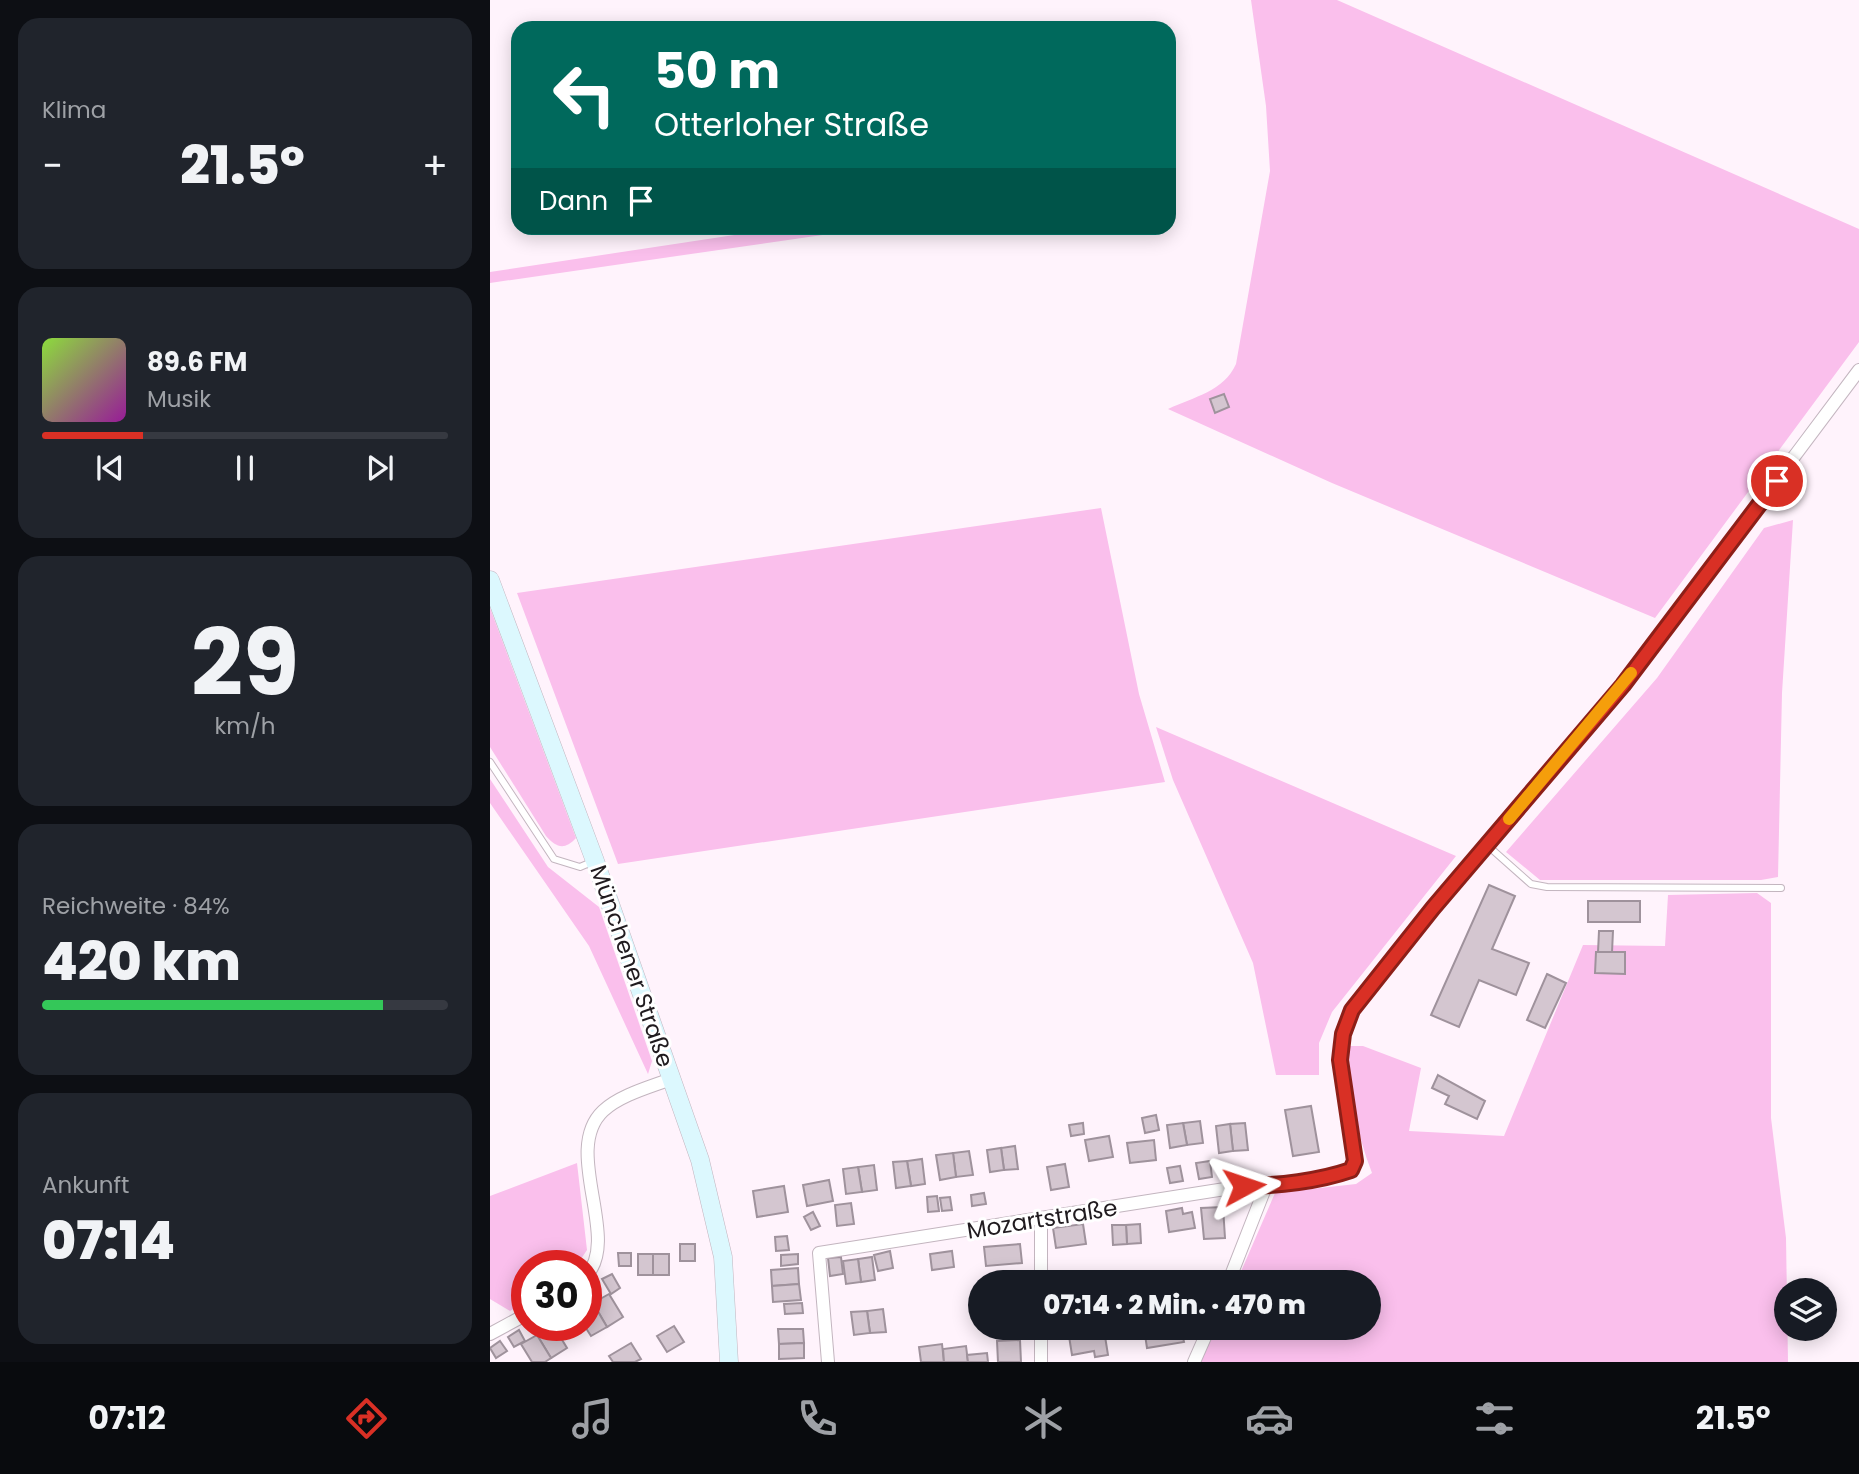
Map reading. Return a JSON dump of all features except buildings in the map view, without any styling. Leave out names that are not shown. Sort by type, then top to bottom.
[{"type":"main road","name":"Münchener Straße","points":[[490,580],[594,861],[703,1169],[720,1240],[729,1362]]},
{"type":"street","points":[[1487,845],[1623,685],[1859,370]]},
{"type":"street","name":"Mozartstraße","points":[[828,1362],[819,1253],[1244,1186],[1266,1186],[1334,1176],[1351,1170],[1355,1161],[1340,1060],[1343,1034],[1352,1010],[1487,845]]},
{"type":"street","points":[[595,1250],[589,1171],[591,1126],[604,1110],[671,1079]]},
{"type":"street","points":[[1233,1270],[1266,1186]]},
{"type":"street","points":[[1041,1219],[1041,1270]]},
{"type":"street","points":[[490,1335],[511,1323]]},
{"type":"street","points":[[1041,1340],[1041,1362]]},
{"type":"street","points":[[1194,1362],[1204,1340]]},
{"type":"lane","points":[[490,762],[554,859],[580,867],[594,861]]},
{"type":"lane","points":[[1487,845],[1531,884],[1547,887],[1781,887]]},
{"type":"shaded area","points":[[1251,0],[1337,0],[1859,229],[1859,342],[1655,618],[1332,483],[1168,409],[1216,387],[1231,373],[1236,364],[1270,171],[1266,106]]},
{"type":"shaded area","points":[[734,235],[823,235],[490,283],[490,272]]},
{"type":"shaded area","points":[[1101,508],[1139,694],[1165,782],[618,864],[517,593]]},
{"type":"shaded area","points":[[1793,520],[1782,693],[1778,877],[1761,880],[1540,880],[1506,852],[1657,678],[1764,528]]},
{"type":"shaded area","points":[[490,608],[576,838],[568,845],[557,845],[546,836],[490,747]]},
{"type":"shaded area","points":[[1156,727],[1456,856],[1332,1012],[1319,1043],[1319,1075],[1276,1075],[1253,963],[1173,780]]},
{"type":"shaded area","points":[[490,779],[548,867],[599,907],[652,1061],[648,1074],[589,946],[490,803]]},
{"type":"shaded area","points":[[1757,893],[1771,903],[1771,1118],[1786,1238],[1787,1278],[1774,1278],[1774,1341],[1788,1341],[1788,1362],[1201,1362],[1211,1340],[1381,1340],[1381,1270],[1242,1270],[1275,1193],[1356,1184],[1372,1173],[1354,1111],[1349,1046],[1363,1046],[1421,1068],[1409,1131],[1504,1136],[1583,945],[1665,946],[1668,895]]},
{"type":"shaded area","points":[[577,1163],[587,1250],[511,1250],[510,1311],[490,1299],[490,1196]]},
{"type":"slow traffic","points":[[1509,819],[1631,673]]},
{"type":"route","points":[[1244,1186],[1266,1186],[1334,1176],[1351,1170],[1355,1161],[1340,1060],[1343,1034],[1352,1010],[1406,940],[1623,685],[1777,481]]}]
